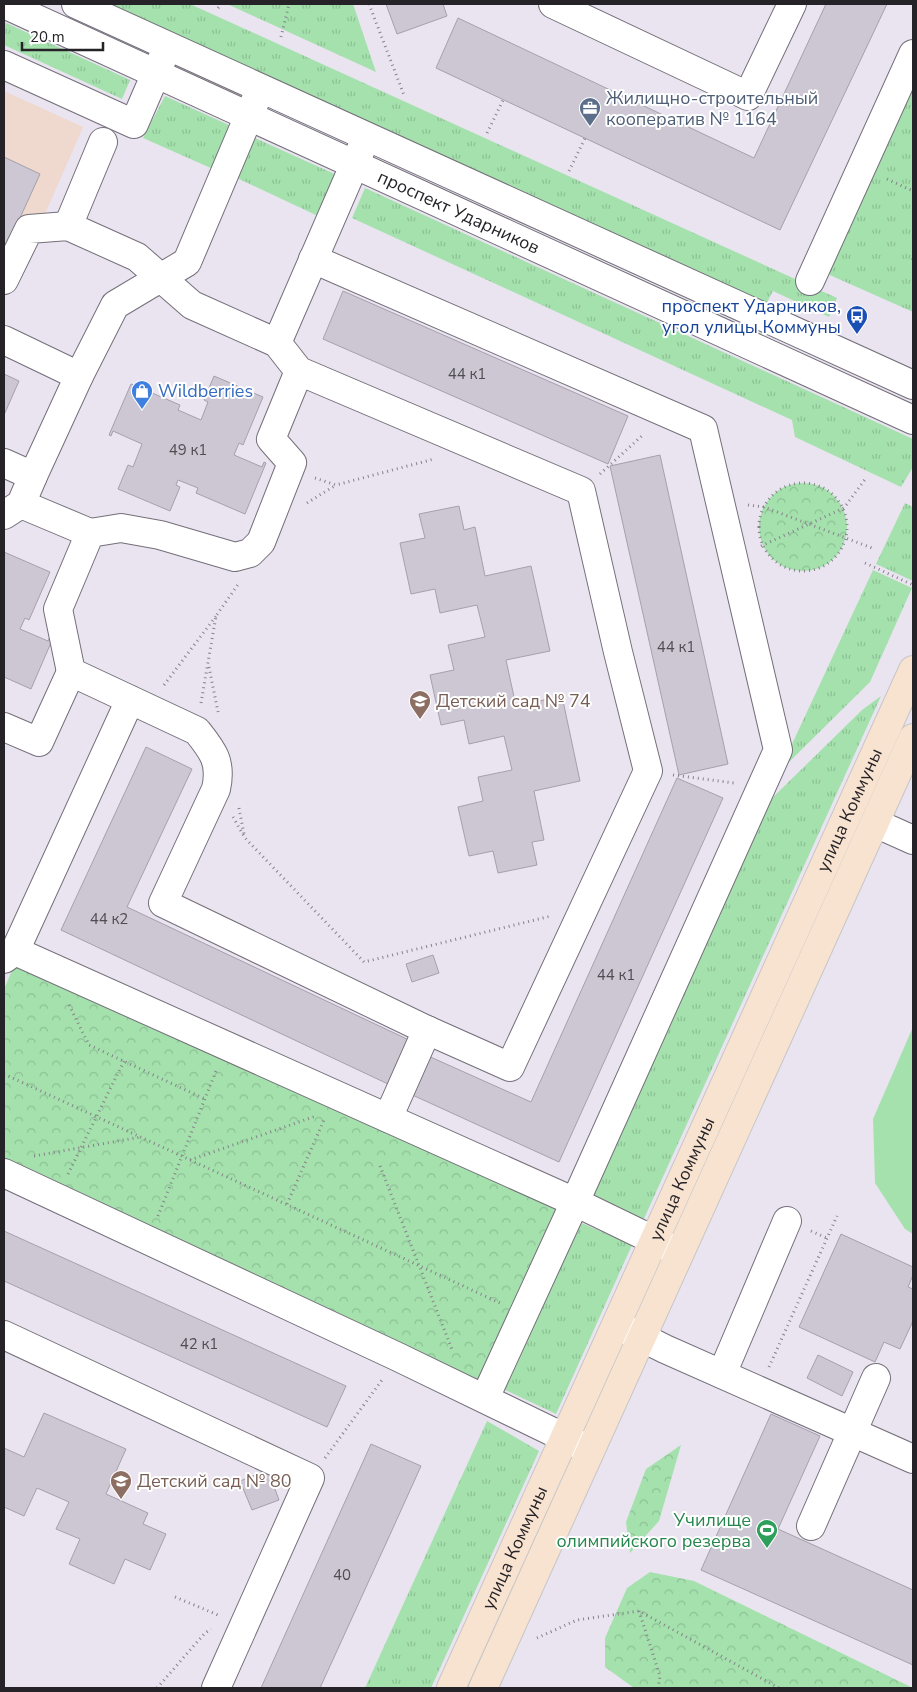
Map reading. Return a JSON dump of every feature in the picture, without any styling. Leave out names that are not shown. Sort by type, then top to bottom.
[{"type":"main road","name":"улица Коммуны","points":[[451,1688],[913,670]]},
{"type":"main road","name":"улица Коммуны","points":[[482,1688],[913,738]]},
{"type":"street","name":"проспект Ударников","points":[[4,4],[913,420]]},
{"type":"street","name":"проспект Ударников","points":[[76,4],[913,385]]},
{"type":"street","points":[[553,4],[748,96],[792,4]]},
{"type":"street","points":[[4,66],[134,124],[168,45]]},
{"type":"street","points":[[810,281],[913,54]]},
{"type":"street","points":[[260,88],[187,262],[115,306],[79,376],[32,476],[13,510],[90,532],[121,528],[160,534],[235,557],[250,553],[261,542],[292,463],[271,439],[299,371]]},
{"type":"street","points":[[277,343],[367,136]]},
{"type":"street","points":[[68,226],[103,142]]},
{"type":"street","points":[[4,280],[29,229],[68,226],[137,257],[192,305],[277,343],[299,371],[581,491],[648,771],[510,1067],[427,1030],[163,903],[216,789],[218,762],[209,746],[197,731],[71,672]]},
{"type":"street","points":[[313,259],[703,429],[778,750],[523,1314],[476,1394]]},
{"type":"street","points":[[4,340],[79,376]]},
{"type":"street","points":[[4,463],[32,476]]},
{"type":"street","points":[[4,728],[39,742],[71,672],[58,609],[90,532]]},
{"type":"street","points":[[139,704],[9,955],[50,966],[332,1103],[388,1118],[575,1202],[680,1253]]},
{"type":"street","points":[[875,823],[913,840]]},
{"type":"street","points":[[388,1118],[427,1030]]},
{"type":"street","points":[[4,1173],[398,1357],[590,1450]]},
{"type":"street","points":[[722,1374],[787,1221]]},
{"type":"street","points":[[616,1325],[642,1336],[665,1349],[913,1458]]},
{"type":"street","points":[[4,1335],[310,1478],[235,1623],[216,1688]]},
{"type":"street","points":[[811,1526],[876,1378]]},
{"type":"path","points":[[218,8],[221,4]]},
{"type":"path","points":[[281,37],[289,4]]},
{"type":"path","points":[[369,4],[404,95]]},
{"type":"path","points":[[487,133],[503,100]]},
{"type":"path","points":[[570,171],[585,138]]},
{"type":"path","points":[[581,491],[666,413]]},
{"type":"path","points":[[292,463],[310,477],[336,485],[479,447]]},
{"type":"path","points":[[732,556],[763,546],[844,508],[866,478]]},
{"type":"path","points":[[804,483],[823,487],[844,508],[847,528],[843,547],[834,558],[822,567],[812,570],[793,570],[784,566],[768,554],[763,546],[759,526],[760,516],[764,507],[776,492],[794,484],[804,483]]},
{"type":"path","points":[[720,500],[764,507],[872,548]]},
{"type":"path","points":[[139,704],[216,616],[250,568],[250,553]]},
{"type":"path","points":[[865,562],[913,585]]},
{"type":"path","points":[[197,731],[216,616]]},
{"type":"path","points":[[648,771],[762,787]]},
{"type":"path","points":[[216,789],[245,838],[364,962],[584,907]]},
{"type":"path","points":[[50,966],[89,1045],[204,1098]]},
{"type":"path","points":[[56,1197],[124,1061]]},
{"type":"path","points":[[148,1240],[218,1066]]},
{"type":"path","points":[[4,1074],[523,1314]]},
{"type":"path","points":[[190,1160],[332,1103]]},
{"type":"path","points":[[287,1204],[332,1103]]},
{"type":"path","points":[[33,1156],[141,1137]]},
{"type":"path","points":[[380,1166],[420,1266],[476,1394]]},
{"type":"path","points":[[758,1390],[837,1216]]},
{"type":"path","points":[[310,1478],[398,1357]]},
{"type":"path","points":[[176,1596],[235,1623]]},
{"type":"path","points":[[639,1611],[660,1676],[658,1688]]},
{"type":"path","points":[[537,1638],[577,1620],[639,1611],[779,1688]]},
{"type":"path","points":[[157,1688],[205,1633],[235,1623]]},
{"type":"shaded area","points":[[4,91],[83,127],[11,292],[4,289]]},
{"type":"green space","points":[[103,4],[190,4],[837,298],[829,317],[773,291],[765,306]]},
{"type":"green space","points":[[227,4],[353,4],[376,72]]},
{"type":"green space","points":[[4,22],[130,80],[122,99],[4,45]]},
{"type":"green space","points":[[913,60],[913,312],[823,272]]},
{"type":"green space","points":[[165,96],[231,126],[213,169],[143,138]]},
{"type":"green space","points":[[255,138],[339,176],[320,217],[237,178]]},
{"type":"green space","points":[[365,188],[913,439],[913,467],[901,487],[795,437],[792,420],[352,218]]},
{"type":"green space","points":[[803,483],[820,486],[834,496],[844,510],[847,527],[844,544],[834,558],[820,568],[803,571],[786,568],[772,558],[762,544],[759,527],[762,510],[772,496],[786,486]]},
{"type":"green space","points":[[905,503],[913,507],[913,581],[876,564]]},
{"type":"green space","points":[[873,570],[912,588],[870,682],[779,772]]},
{"type":"green space","points":[[881,696],[642,1223],[589,1198],[762,808],[862,710]]},
{"type":"green space","points":[[14,966],[561,1211],[482,1381],[4,1162],[4,989]]},
{"type":"green space","points":[[913,1027],[913,1234],[905,1229],[875,1183],[873,1119]]},
{"type":"green space","points":[[577,1221],[632,1245],[556,1414],[501,1388]]},
{"type":"green space","points":[[487,1421],[539,1451],[431,1688],[365,1688]]},
{"type":"green space","points":[[681,1445],[659,1521],[630,1553],[626,1522],[646,1469]]},
{"type":"green space","points":[[650,1572],[694,1581],[913,1688],[634,1688],[605,1667],[605,1638],[627,1588]]},
{"type":"building","points":[[386,4],[443,4],[447,16],[397,34]]},
{"type":"building","points":[[826,4],[887,4],[780,230],[436,68],[458,18],[754,158]]},
{"type":"building","points":[[4,157],[40,174],[4,253]]},
{"type":"building","points":[[343,291],[628,416],[608,464],[323,339]]},
{"type":"building","points":[[4,374],[19,381],[4,415]]},
{"type":"building","points":[[214,376],[263,397],[243,445],[239,443],[234,455],[262,467],[264,462],[266,463],[245,514],[196,493],[198,488],[178,480],[176,485],[180,487],[170,511],[118,489],[128,465],[133,467],[142,444],[113,431],[111,436],[109,435],[131,384],[180,405],[178,410],[201,420],[208,402],[204,400]]},
{"type":"building","points":[[660,455],[728,764],[679,775],[610,466]]},
{"type":"building","points":[[459,506],[464,530],[475,527],[485,576],[531,566],[550,651],[506,660],[516,706],[562,696],[580,781],[534,791],[544,840],[532,842],[537,865],[498,873],[493,851],[469,856],[458,807],[483,801],[478,777],[512,770],[504,736],[469,744],[464,720],[441,725],[430,675],[454,670],[448,645],[485,637],[477,605],[440,613],[435,589],[411,594],[400,543],[425,538],[419,514]]},
{"type":"building","points":[[4,552],[50,572],[29,620],[25,618],[20,629],[48,641],[50,637],[53,638],[31,689],[4,677]]},
{"type":"building","points":[[146,747],[192,769],[127,907],[409,1040],[388,1084],[61,930]]},
{"type":"building","points":[[677,778],[723,798],[559,1162],[408,1093],[426,1055],[531,1102]]},
{"type":"building","points":[[433,955],[439,973],[412,982],[406,964]]},
{"type":"building","points":[[4,1231],[346,1386],[327,1427],[4,1281]]},
{"type":"building","points":[[841,1234],[913,1267],[913,1275],[908,1287],[913,1289],[913,1321],[900,1349],[884,1342],[875,1362],[799,1327]]},
{"type":"building","points":[[818,1355],[853,1372],[842,1396],[807,1378]]},
{"type":"building","points":[[44,1413],[126,1449],[106,1494],[148,1513],[143,1524],[166,1534],[150,1570],[125,1559],[114,1584],[69,1564],[80,1539],[56,1529],[69,1502],[37,1488],[24,1516],[4,1507],[4,1448],[24,1457]]},
{"type":"building","name":"Училище олимпийского резерва","points":[[771,1414],[820,1436],[778,1529],[913,1590],[913,1665],[701,1570]]},
{"type":"building","points":[[371,1444],[421,1466],[320,1688],[261,1688]]},
{"type":"building","points":[[268,1470],[279,1500],[252,1510],[240,1481]]},
{"type":"place","name":"Жилищно-строительный кооператив № 1164","points":[[590,127]]},
{"type":"place","name":"проспект Ударников, угол улицы Коммуны","points":[[857,335]]},
{"type":"place","name":"Wildberries","points":[[142,410]]},
{"type":"place","name":"Детский сад № 74","points":[[420,720]]},
{"type":"place","name":"Детский сад № 80","points":[[121,1500]]},
{"type":"place","name":"Училище олимпийского резерва","points":[[767,1549]]}]
